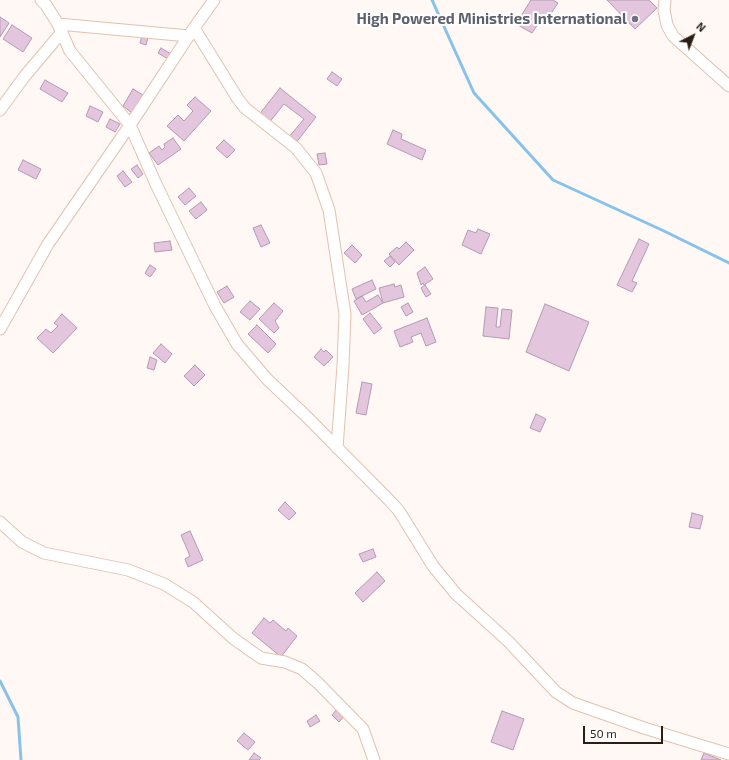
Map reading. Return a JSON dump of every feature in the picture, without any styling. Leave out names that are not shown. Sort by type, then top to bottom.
[{"type":"street","points":[[41,0],[46,5],[60,28],[70,51],[130,125],[155,182],[214,306],[237,344],[267,379],[399,512],[433,566],[456,594],[508,641],[556,692],[573,703],[644,728],[729,754]]},
{"type":"street","points":[[0,329],[48,244],[214,0]]},
{"type":"street","points":[[665,0],[664,10],[667,25],[673,36],[729,86]]},
{"type":"street","points":[[60,28],[191,32]]},
{"type":"street","points":[[0,110],[60,28]]},
{"type":"street","points":[[191,32],[245,108],[296,148],[316,173],[329,210],[345,314],[337,448]]},
{"type":"street","points":[[0,522],[22,542],[44,553],[128,570],[164,584],[193,602],[234,639],[261,658],[285,662],[302,669],[318,683],[363,729],[374,760]]},
{"type":"building","points":[[531,0],[553,0],[558,3],[544,24],[540,21],[532,33],[516,24]]},
{"type":"building","name":"High Powered Ministries International","points":[[607,0],[649,0],[657,8],[635,29]]},
{"type":"building","points":[[0,17],[9,23],[0,37]]},
{"type":"building","points":[[12,25],[32,38],[23,52],[3,39]]},
{"type":"building","points":[[143,32],[149,34],[146,45],[140,43]]},
{"type":"building","points":[[161,48],[171,54],[168,59],[158,53]]},
{"type":"building","points":[[332,72],[342,79],[337,86],[327,79]]},
{"type":"building","points":[[45,80],[68,93],[62,102],[40,89]]},
{"type":"building","points":[[280,88],[316,117],[295,144],[288,138],[304,119],[284,104],[268,124],[258,116]]},
{"type":"building","points":[[133,89],[143,95],[132,113],[123,106]]},
{"type":"building","points":[[195,97],[211,111],[184,141],[167,126],[178,115],[184,121],[193,111],[187,105]]},
{"type":"building","points":[[90,106],[103,112],[98,122],[86,116]]},
{"type":"building","points":[[110,119],[120,124],[115,132],[106,127]]},
{"type":"building","points":[[393,130],[402,134],[401,139],[426,150],[422,160],[387,144]]},
{"type":"building","points":[[173,138],[181,149],[158,165],[149,153],[159,146],[162,150],[165,147],[164,144]]},
{"type":"building","points":[[224,140],[235,150],[227,158],[216,148]]},
{"type":"building","points":[[325,153],[327,164],[319,165],[317,154]]},
{"type":"building","points":[[23,160],[41,169],[36,179],[18,170]]},
{"type":"building","points":[[137,165],[143,174],[138,178],[131,169]]},
{"type":"building","points":[[123,171],[132,182],[125,187],[117,176]]},
{"type":"building","points":[[189,188],[196,196],[185,205],[178,197]]},
{"type":"building","points":[[201,202],[207,210],[196,219],[189,211]]},
{"type":"building","points":[[261,225],[270,243],[261,247],[253,228]]},
{"type":"building","points":[[478,229],[490,234],[481,254],[462,245],[468,230],[476,233]]},
{"type":"building","points":[[639,239],[649,244],[632,281],[637,283],[632,292],[617,285]]},
{"type":"building","points":[[170,241],[172,250],[155,252],[154,243]]},
{"type":"building","points":[[406,242],[414,250],[399,265],[389,254],[397,247],[399,249]]},
{"type":"building","points":[[352,245],[362,255],[355,263],[344,253]]},
{"type":"building","points":[[390,256],[395,262],[390,267],[384,261]]},
{"type":"building","points":[[150,265],[156,269],[150,277],[145,273]]},
{"type":"building","points":[[425,267],[433,279],[424,285],[423,283],[421,285],[417,273]]},
{"type":"building","points":[[372,280],[376,289],[356,299],[352,289]]},
{"type":"building","points":[[394,284],[395,287],[401,285],[404,297],[383,303],[379,288]]},
{"type":"building","points":[[425,285],[431,294],[426,297],[421,288]]},
{"type":"building","points":[[227,286],[234,297],[224,303],[217,292]]},
{"type":"building","points":[[378,295],[383,303],[362,315],[354,301],[362,296],[366,302]]},
{"type":"building","points":[[250,301],[260,309],[250,320],[240,312]]},
{"type":"building","points":[[274,303],[283,311],[275,321],[279,328],[274,333],[259,319]]},
{"type":"building","points":[[408,303],[413,312],[406,316],[401,307]]},
{"type":"building","points":[[545,304],[589,322],[569,371],[526,352]]},
{"type":"building","points":[[486,307],[498,308],[496,327],[500,327],[502,309],[512,310],[509,339],[483,336]]},
{"type":"building","points":[[370,313],[382,328],[374,334],[363,319]]},
{"type":"building","points":[[62,314],[77,328],[53,353],[37,338],[46,329],[51,333],[58,326],[54,323]]},
{"type":"building","points":[[427,318],[436,342],[426,346],[421,333],[411,337],[413,342],[400,347],[394,331]]},
{"type":"building","points":[[257,325],[276,344],[268,353],[248,334]]},
{"type":"building","points":[[161,344],[172,354],[165,363],[153,353]]},
{"type":"building","points":[[321,349],[324,352],[326,350],[333,357],[324,366],[314,357]]},
{"type":"building","points":[[150,357],[157,360],[154,370],[147,368]]},
{"type":"building","points":[[195,365],[205,375],[194,386],[184,376]]},
{"type":"building","points":[[362,382],[372,384],[366,415],[356,413]]},
{"type":"building","points":[[536,414],[546,419],[540,432],[530,428]]},
{"type":"building","points":[[285,502],[296,513],[289,520],[278,510]]},
{"type":"building","points":[[692,513],[703,516],[700,529],[689,527]]},
{"type":"building","points":[[190,531],[203,560],[188,567],[185,559],[190,556],[181,535]]},
{"type":"building","points":[[373,549],[376,557],[363,562],[359,554]]},
{"type":"building","points":[[377,572],[385,581],[363,602],[355,593]]},
{"type":"building","points":[[264,618],[270,623],[273,620],[286,631],[288,628],[297,636],[281,657],[252,633]]},
{"type":"building","points":[[338,708],[345,715],[339,722],[332,715]]},
{"type":"building","points":[[502,711],[524,719],[513,750],[491,742]]},
{"type":"building","points":[[316,715],[320,721],[310,727],[307,721]]},
{"type":"building","points":[[244,733],[255,742],[248,750],[237,741]]},
{"type":"building","points":[[254,753],[261,758],[259,760],[249,760]]},
{"type":"building","points":[[704,753],[721,760],[701,760]]},
{"type":"waterway","points":[[432,0],[474,93],[553,180],[664,231],[729,263]]},
{"type":"waterway","points":[[0,681],[18,717],[21,760]]},
{"type":"place","name":"High Powered Ministries International","points":[[635,19]]}]
